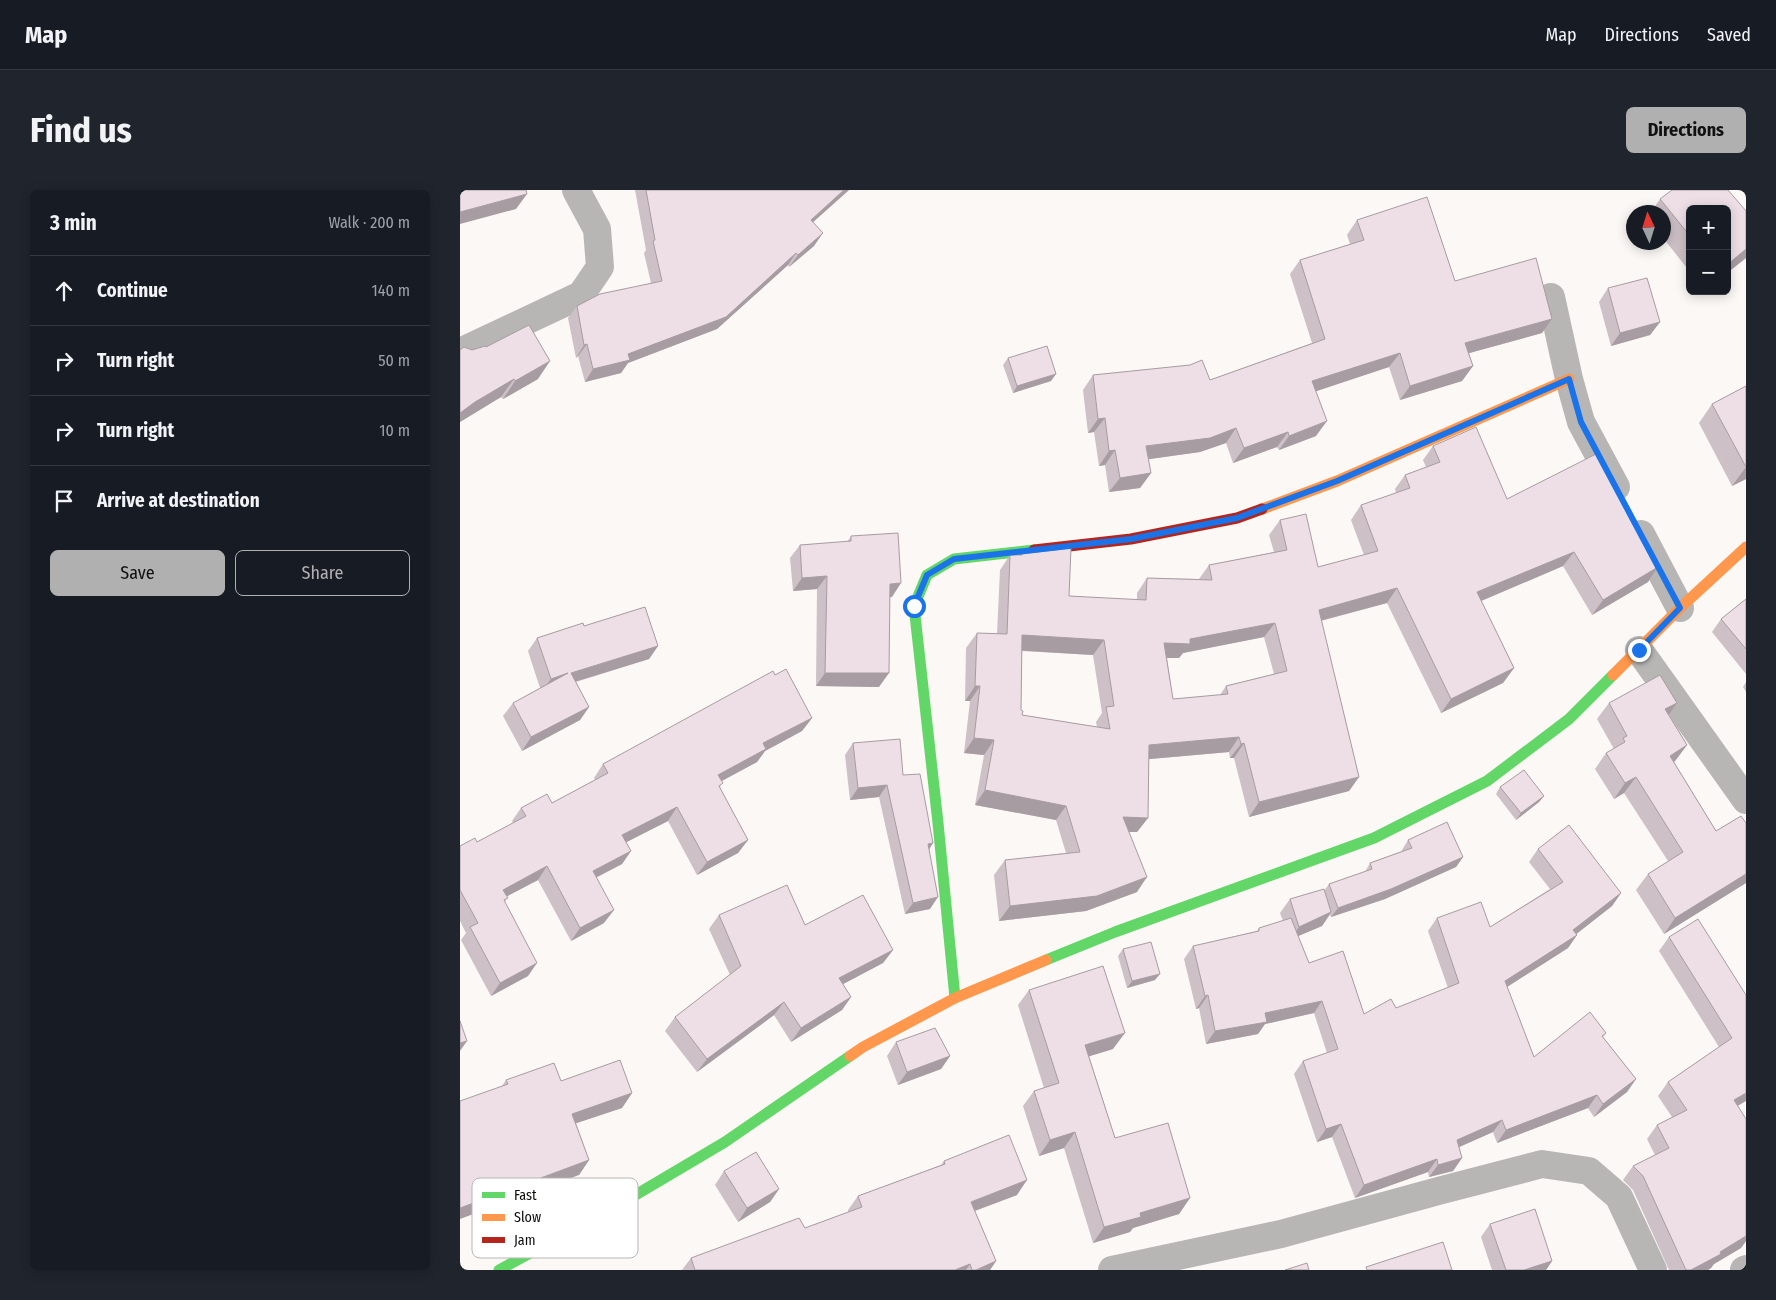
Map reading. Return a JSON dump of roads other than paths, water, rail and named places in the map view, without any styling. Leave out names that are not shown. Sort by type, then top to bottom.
[{"type":"street","points":[[460,352],[581,295],[600,267],[597,229],[576,190]]},
{"type":"street","points":[[1551,297],[1569,379],[1581,422],[1680,608]]},
{"type":"street","points":[[954,998],[937,813],[914,606],[927,575],[954,559],[1131,539],[1237,518],[1337,481],[1569,379]]},
{"type":"street","points":[[638,1194],[725,1142],[862,1046],[954,998],[1115,932],[1374,838],[1487,781],[1569,719],[1680,608],[1746,547]]},
{"type":"street","points":[[1639,650],[1746,800]]},
{"type":"street","points":[[1112,1270],[1281,1234],[1542,1164],[1589,1170],[1619,1197],[1653,1270]]},
{"type":"street","points":[[499,1270],[521,1258]]}]
